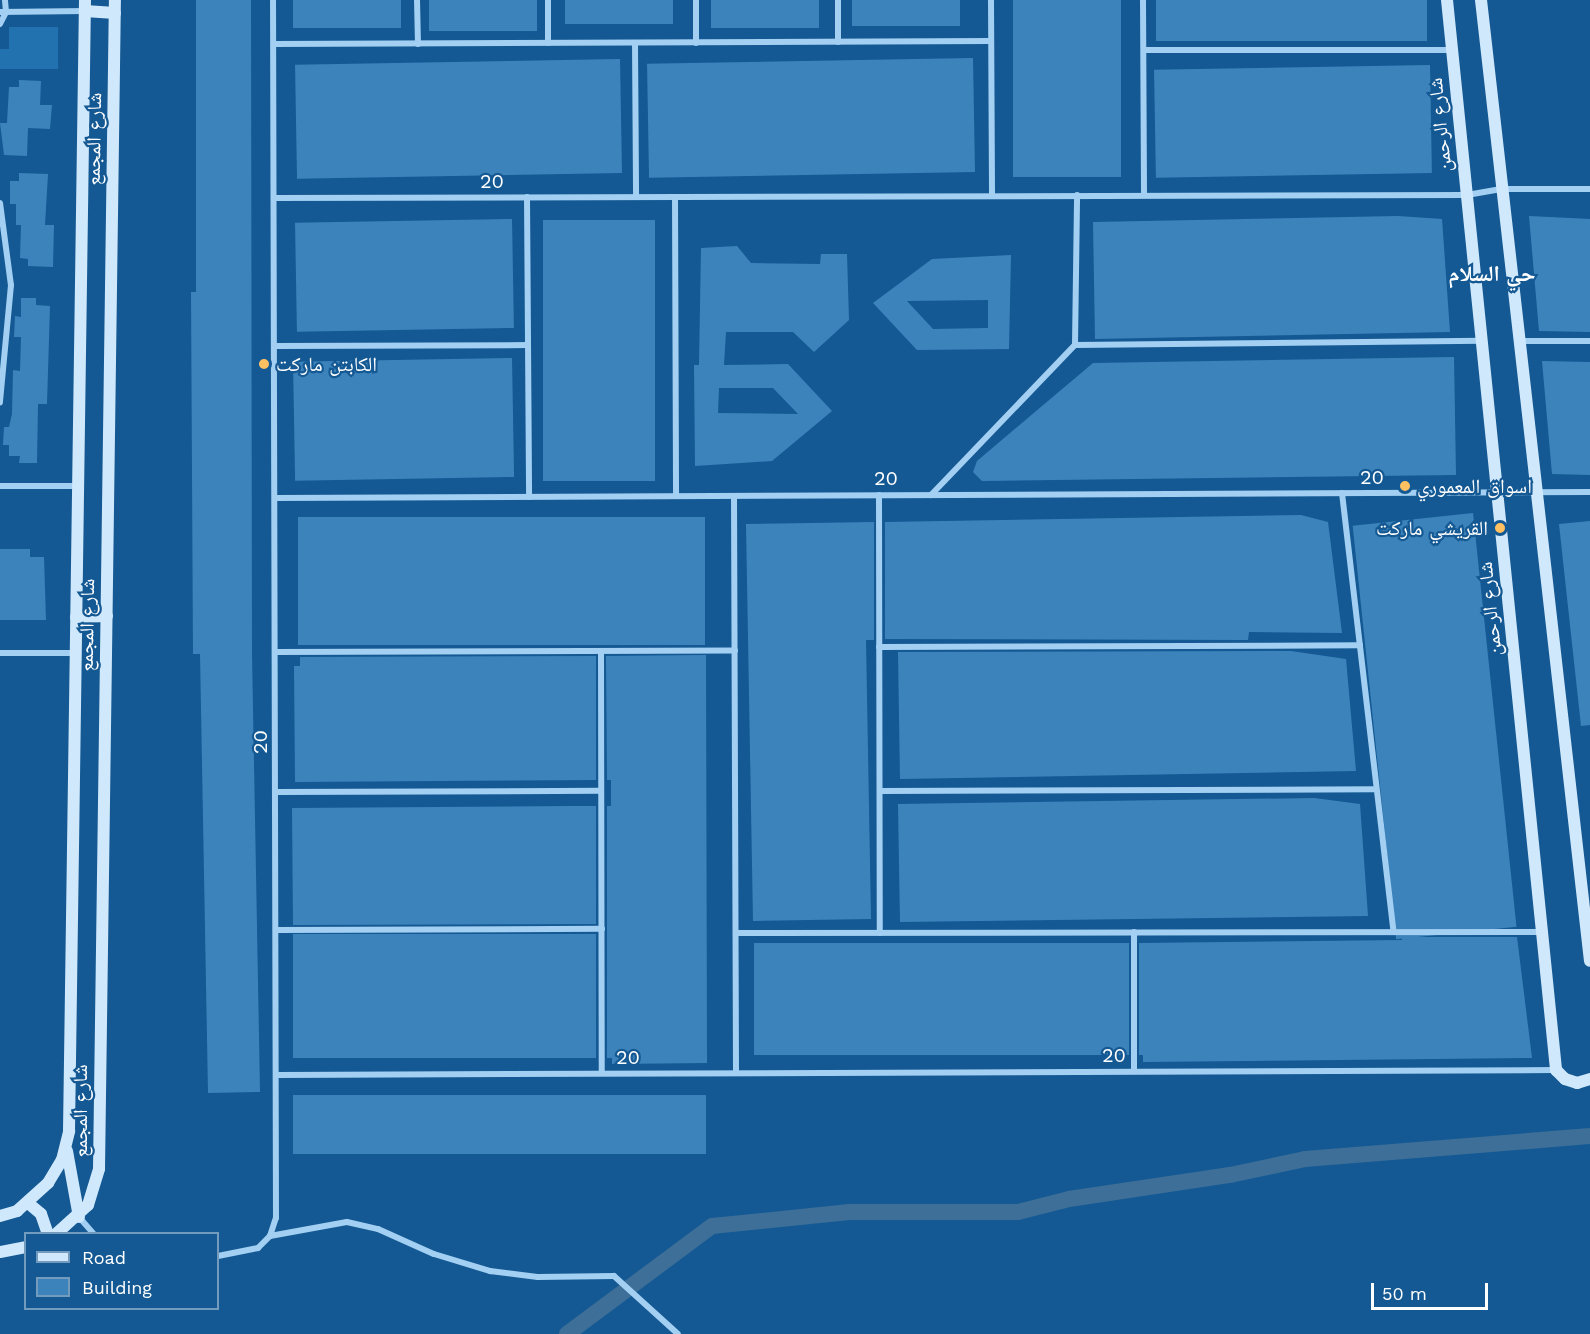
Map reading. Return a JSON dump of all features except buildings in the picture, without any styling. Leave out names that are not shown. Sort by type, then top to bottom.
[{"type":"street","points":[[0,24],[5,0]]},
{"type":"street","name":"20","points":[[273,0],[277,1075],[1556,1070]]},
{"type":"street","points":[[417,0],[418,44]]},
{"type":"street","points":[[548,0],[548,43]]},
{"type":"street","points":[[696,0],[696,43]]},
{"type":"street","points":[[838,0],[838,42]]},
{"type":"street","points":[[991,0],[992,195]]},
{"type":"street","points":[[1143,0],[1144,195]]},
{"type":"street","name":"شارع الرحمن","points":[[1447,0],[1556,1070]]},
{"type":"street","points":[[1481,0],[1590,961]]},
{"type":"street","name":"شارع المجمع","points":[[0,1216],[28,1203],[48,1183],[67,1147],[72,1059],[75,653],[85,6]]},
{"type":"street","points":[[3,12],[115,6]]},
{"type":"street","name":"شارع المجمع","points":[[57,1232],[79,1217],[94,1194],[99,1168],[115,6]]},
{"type":"street","points":[[274,44],[991,41]]},
{"type":"street","points":[[635,43],[636,197]]},
{"type":"street","points":[[1144,50],[1452,50]]},
{"type":"street","points":[[1502,189],[1590,189]]},
{"type":"street","name":"20","points":[[274,198],[1467,195],[1502,189]]},
{"type":"street","points":[[931,495],[1075,345],[1077,195]]},
{"type":"street","points":[[527,197],[529,496]]},
{"type":"street","points":[[675,197],[676,496]]},
{"type":"street","points":[[0,203],[11,285],[0,402]]},
{"type":"street","points":[[1075,345],[1482,341]]},
{"type":"street","points":[[1520,341],[1590,341]]},
{"type":"street","points":[[275,346],[528,345]]},
{"type":"street","points":[[0,486],[78,486]]},
{"type":"street","points":[[1537,492],[1590,492]]},
{"type":"street","name":"20","points":[[275,498],[1497,494],[1537,492]]},
{"type":"street","points":[[1342,493],[1393,930]]},
{"type":"street","points":[[879,495],[880,933]]},
{"type":"street","points":[[734,496],[736,1072]]},
{"type":"street","points":[[76,617],[107,616]]},
{"type":"street","points":[[879,647],[1360,645]]},
{"type":"street","points":[[276,652],[735,650]]},
{"type":"street","points":[[601,651],[602,1073]]},
{"type":"street","points":[[0,652],[75,653]]},
{"type":"street","points":[[880,791],[1375,789]]},
{"type":"street","points":[[276,792],[601,791]]},
{"type":"street","points":[[277,930],[602,929]]},
{"type":"street","points":[[736,933],[1393,930],[1542,932]]},
{"type":"street","points":[[1134,932],[1134,1071]]},
{"type":"street","points":[[1556,1070],[1565,1079],[1577,1083],[1590,1079]]},
{"type":"street","points":[[219,1256],[258,1248],[270,1236],[276,1218],[277,1075]]},
{"type":"street","points":[[67,1147],[79,1217],[92,1232]]},
{"type":"street","points":[[28,1203],[40,1214],[48,1232]]},
{"type":"street","points":[[270,1236],[347,1222],[378,1229],[434,1254],[490,1271],[538,1277],[614,1276],[678,1334]]},
{"type":"street","points":[[0,1252],[24,1247]]},
{"type":"shaded area","points":[[9,27],[58,27],[58,69],[0,69],[0,49],[9,49]]},
{"type":"waterway","points":[[567,1334],[712,1226],[849,1212],[1018,1212],[1069,1199],[1230,1175],[1305,1159],[1590,1136]]},
{"type":"place","name":"الكابتن ماركت","points":[[264,364]]},
{"type":"place","name":"اسواق المعموري","points":[[1405,486]]},
{"type":"place","name":"القريشي ماركت","points":[[1500,528]]},
{"type":"district","name":"حي السلام","points":[[1492,274]]}]
